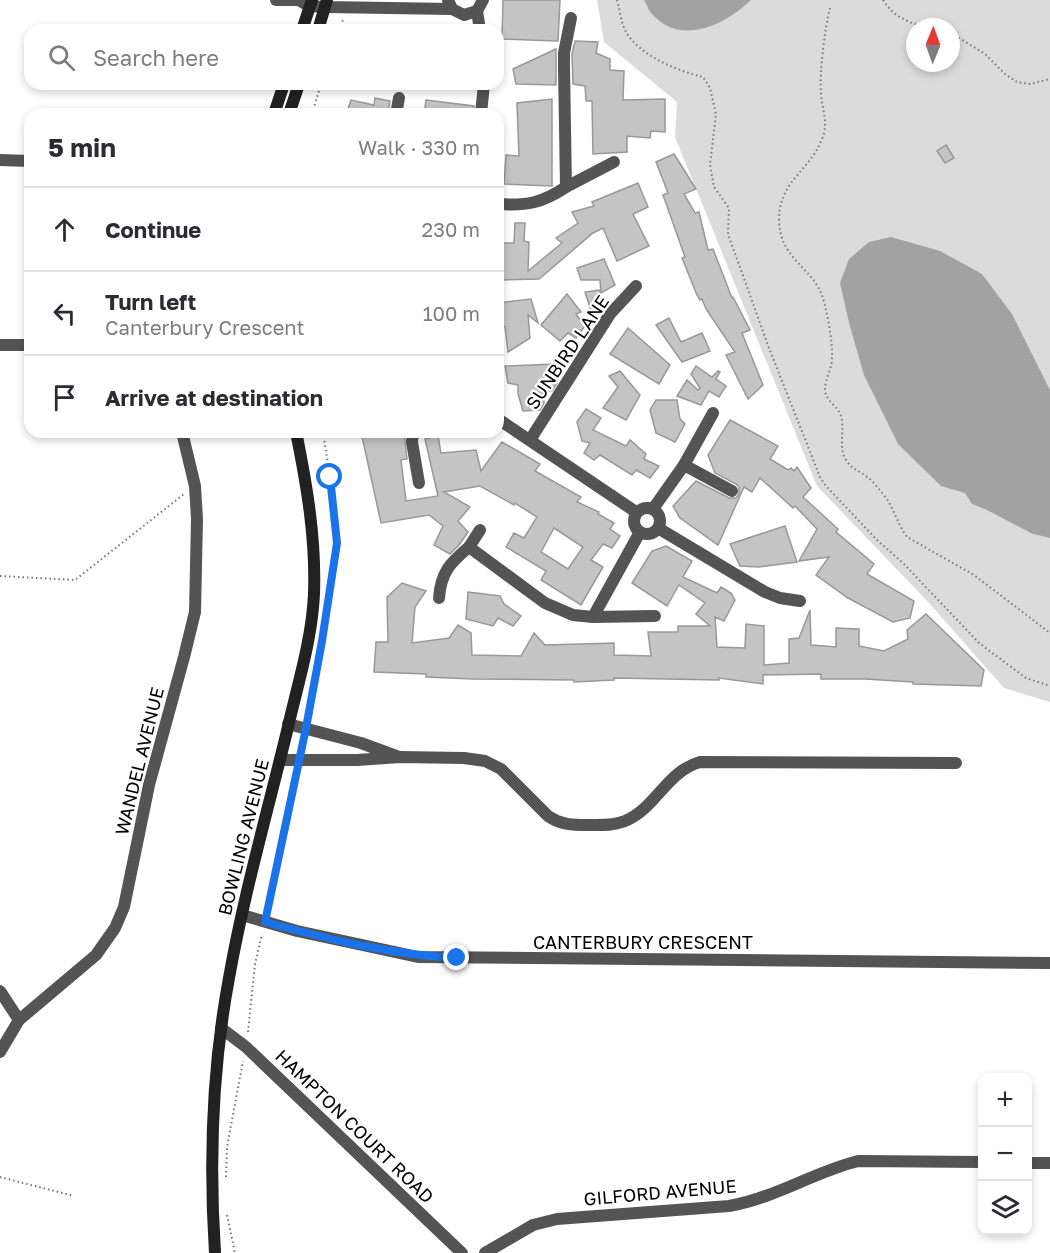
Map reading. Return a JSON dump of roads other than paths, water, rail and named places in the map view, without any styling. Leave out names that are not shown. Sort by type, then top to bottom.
[{"type":"main road","points":[[303,24],[305,2]]},
{"type":"main road","points":[[320,24],[326,4]]},
{"type":"main road","points":[[276,108],[282,90]]},
{"type":"main road","points":[[291,108],[297,90]]},
{"type":"main road","name":"BOWLING AVENUE","points":[[215,1253],[212,1124],[228,979],[305,656],[314,594],[311,519],[297,438]]},
{"type":"street","points":[[276,0],[326,4],[450,5],[464,15],[480,6],[480,24]]},
{"type":"street","points":[[566,187],[564,53],[571,18]]},
{"type":"street","points":[[482,108],[483,90]]},
{"type":"street","points":[[397,108],[399,98]]},
{"type":"street","points":[[0,160],[24,161]]},
{"type":"street","points":[[504,204],[544,201],[614,162]]},
{"type":"street","name":"SUNBIRD LANE","points":[[530,440],[610,314],[636,286]]},
{"type":"street","points":[[0,345],[24,345]]},
{"type":"street","points":[[653,509],[684,465],[713,413]]},
{"type":"street","points":[[504,423],[636,512]]},
{"type":"street","name":"WANDEL AVENUE","points":[[0,1052],[19,1020],[96,955],[115,928],[124,907],[149,785],[195,612],[197,519],[195,486],[183,438]]},
{"type":"street","points":[[412,438],[419,483]]},
{"type":"street","points":[[684,465],[732,491]]},
{"type":"street","points":[[636,512],[646,507],[653,509],[659,516],[658,528]]},
{"type":"street","points":[[636,512],[634,525],[640,532],[648,534],[658,528]]},
{"type":"street","points":[[658,528],[765,592],[780,598],[801,601]]},
{"type":"street","points":[[439,598],[440,582],[445,572],[469,547],[480,530]]},
{"type":"street","points":[[593,617],[640,532]]},
{"type":"street","points":[[469,547],[545,603],[573,615],[655,616]]},
{"type":"street","points":[[288,724],[362,743],[400,757]]},
{"type":"street","points":[[280,760],[357,760],[400,757],[475,759],[492,763],[501,769],[548,816],[555,821],[571,825],[609,825],[623,822],[644,808],[685,767],[700,762],[956,763]]},
{"type":"street","name":"CANTERBURY CRESCENT","points":[[242,915],[418,957],[1050,963]]},
{"type":"street","points":[[0,991],[19,1020]]},
{"type":"street","name":"HAMPTON COURT ROAD","points":[[221,1028],[246,1047],[462,1253]]},
{"type":"street","name":"GILFORD AVENUE","points":[[485,1253],[532,1226],[557,1219],[710,1208],[748,1203],[858,1161],[978,1162]]},
{"type":"street","points":[[1032,1163],[1050,1163]]}]
